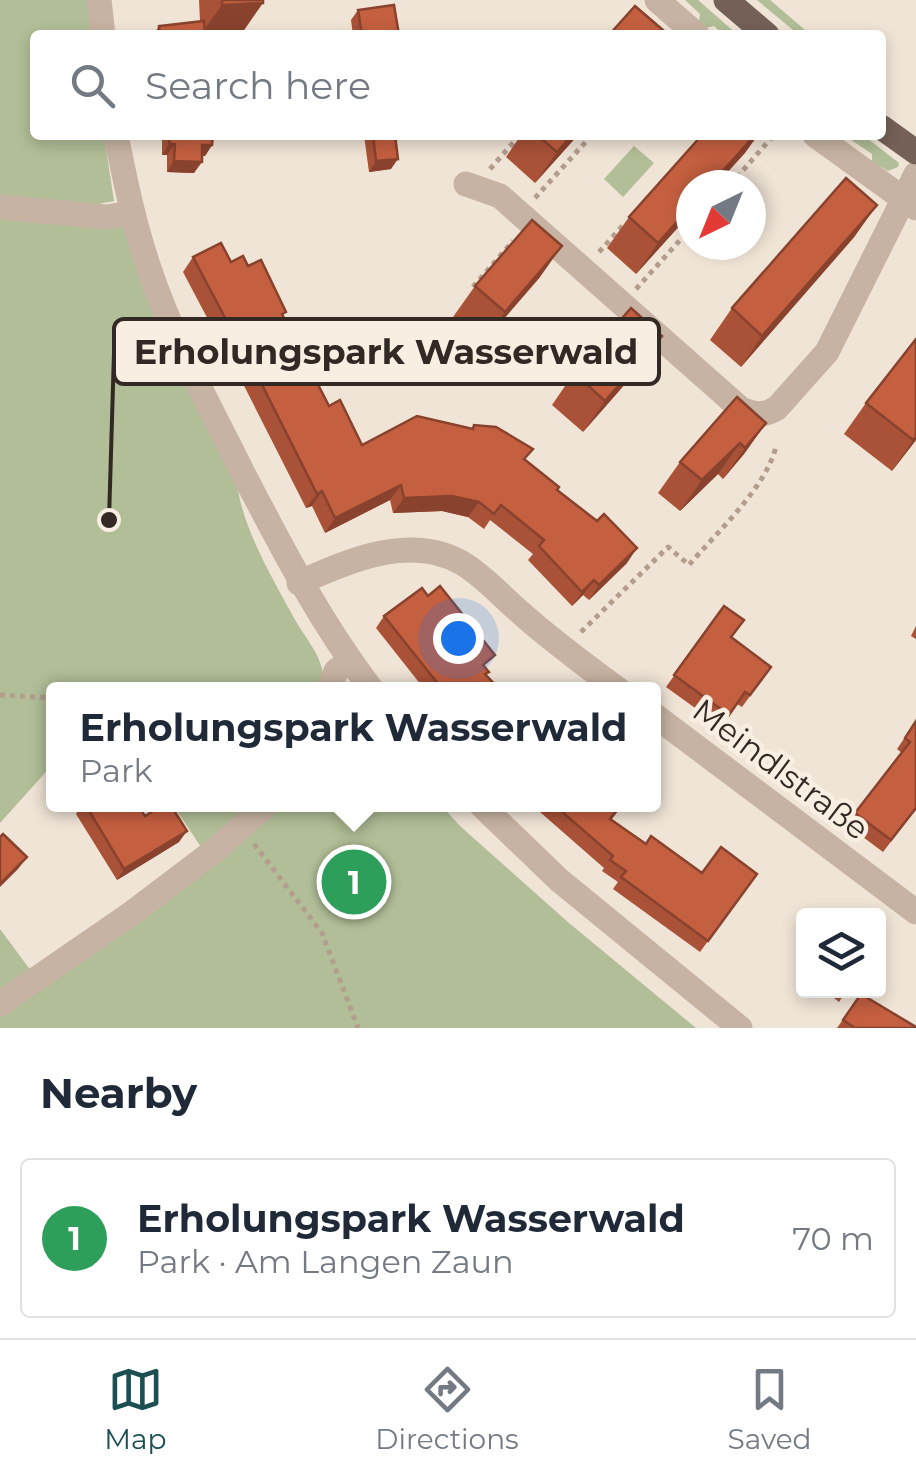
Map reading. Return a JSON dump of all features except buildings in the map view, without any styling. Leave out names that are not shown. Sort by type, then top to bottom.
[{"type":"main road","points":[[726,0],[761,30]]},
{"type":"main road","points":[[886,130],[916,152]]},
{"type":"street","points":[[99,0],[102,30]]},
{"type":"street","points":[[657,0],[690,30]]},
{"type":"street","points":[[117,140],[124,214],[173,330],[299,583],[366,682]]},
{"type":"street","points":[[822,140],[910,204]]},
{"type":"street","points":[[466,184],[500,196],[728,397],[754,414],[767,414],[778,408],[827,352],[910,204],[916,174]]},
{"type":"street","points":[[0,208],[124,214]]},
{"type":"street","points":[[299,583],[379,554],[426,550],[444,555],[484,578],[544,634],[608,682]]},
{"type":"street","points":[[332,682],[336,671],[350,661]]},
{"type":"street","name":"Meindlstraße","points":[[661,720],[916,912]]},
{"type":"street","points":[[0,1004],[94,941],[259,812]]},
{"type":"street","points":[[488,812],[558,880],[740,1028]]},
{"type":"path","points":[[490,168],[515,140]]},
{"type":"path","points":[[530,204],[588,140]]},
{"type":"path","points":[[743,170],[770,140]]},
{"type":"path","points":[[592,260],[630,218]]},
{"type":"path","points":[[472,287],[521,231]]},
{"type":"path","points":[[631,294],[676,244]]},
{"type":"path","points":[[575,638],[668,547],[689,565],[759,482],[776,446]]},
{"type":"path","points":[[0,695],[46,698]]},
{"type":"path","points":[[242,828],[322,933],[358,1028]]},
{"type":"green space","points":[[0,0],[90,0],[92,30],[30,30],[30,140],[105,140],[114,201],[82,207],[0,197]]},
{"type":"green space","points":[[685,0],[698,0],[732,30],[706,28],[699,21],[700,14]]},
{"type":"green space","points":[[757,0],[770,0],[805,30],[793,30]]},
{"type":"green space","points":[[851,140],[869,140],[899,163],[898,167],[888,171],[872,162],[872,154]]},
{"type":"green space","points":[[634,146],[654,163],[623,197],[604,179]]},
{"type":"green space","points":[[0,213],[130,226],[237,478],[244,513],[258,550],[315,652],[323,682],[46,682],[46,772],[0,823]]},
{"type":"green space","points":[[178,812],[249,812],[203,850]]},
{"type":"green space","points":[[275,812],[447,812],[569,923],[696,1028],[0,1028],[0,1012]]},
{"type":"green space","points":[[0,929],[34,975],[0,993]]},
{"type":"place","name":"Erholungspark Wasserwald","points":[[109,520]]},
{"type":"place","name":"Erholungspark Wasserwald","points":[[354,882]]}]
